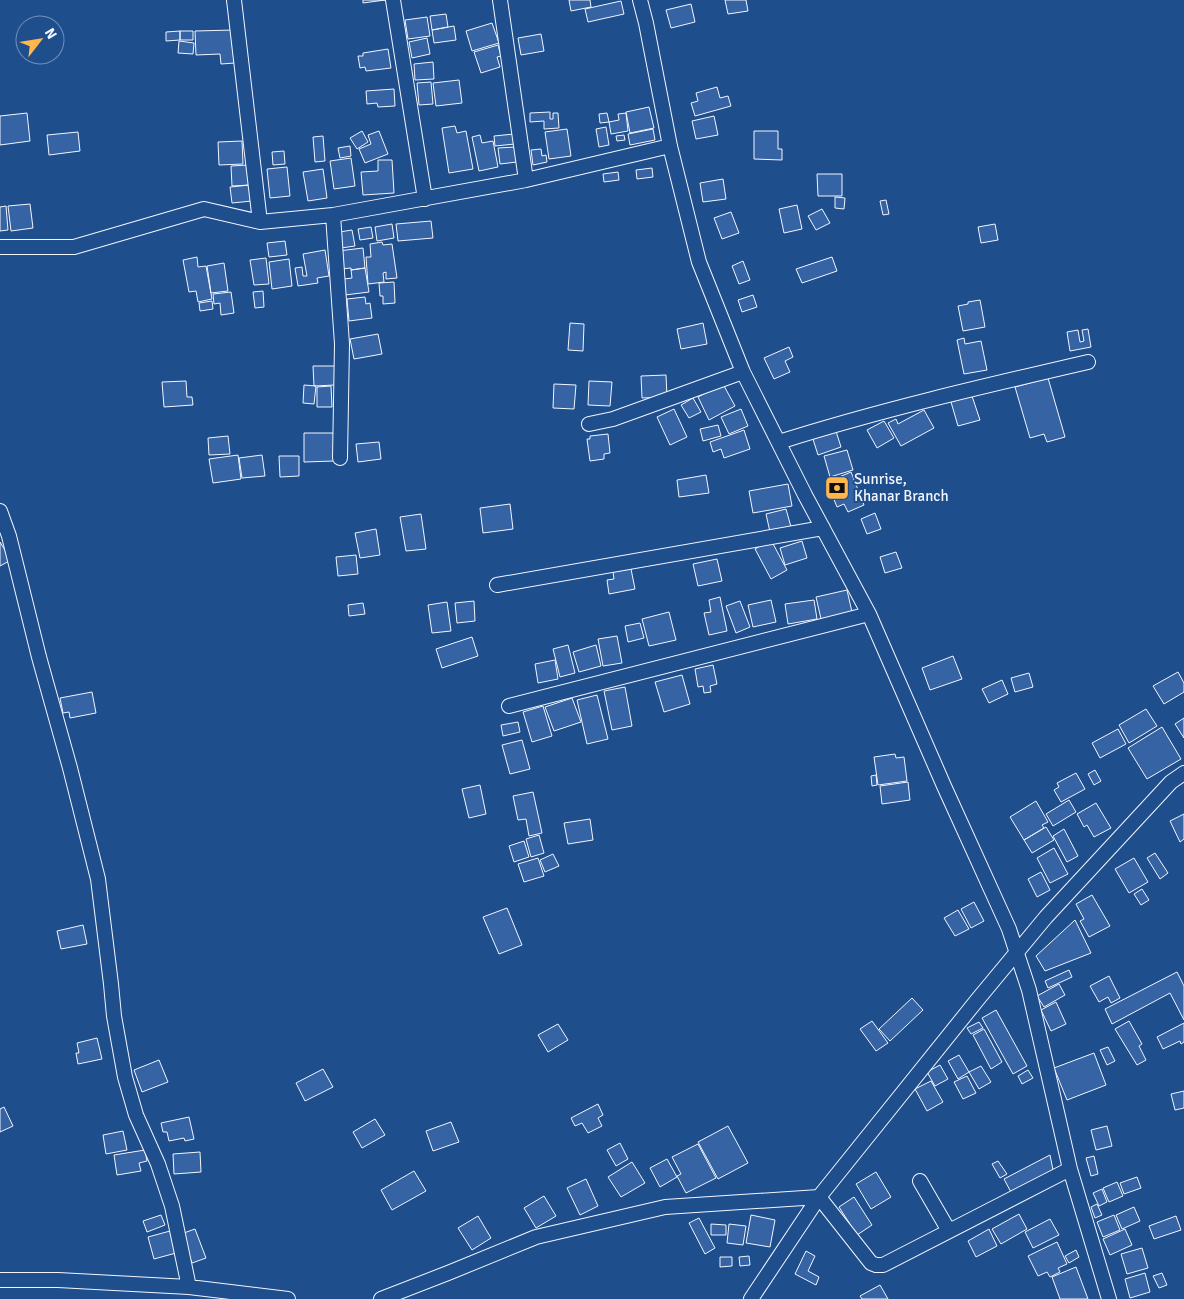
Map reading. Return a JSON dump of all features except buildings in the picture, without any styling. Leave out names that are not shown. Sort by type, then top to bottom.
[{"type":"street","points":[[234,0],[260,222]]},
{"type":"street","points":[[393,0],[424,199]]},
{"type":"street","points":[[500,0],[526,180]]},
{"type":"street","points":[[640,0],[670,146],[699,262],[743,372],[869,614],[1009,929],[1029,990],[1070,1169],[1109,1299]]},
{"type":"street","points":[[0,247],[74,247],[204,209],[260,222],[333,215],[526,180],[670,146]]},
{"type":"street","points":[[333,215],[342,344],[340,458]]},
{"type":"street","points":[[778,442],[822,428],[1088,362]]},
{"type":"street","points":[[589,424],[613,420],[743,372]]},
{"type":"street","points":[[0,511],[9,536],[98,879],[112,984],[114,1016],[125,1077],[136,1115],[158,1164],[172,1206],[189,1287]]},
{"type":"street","points":[[497,585],[823,528]]},
{"type":"street","points":[[509,706],[869,614]]},
{"type":"street","points":[[751,1299],[819,1197],[1017,952],[1046,917],[1171,782],[1184,773]]},
{"type":"street","points":[[819,1197],[876,1266],[882,1265],[1070,1169]]},
{"type":"street","points":[[920,1181],[949,1231]]},
{"type":"street","points":[[381,1299],[448,1274],[536,1236],[665,1207],[819,1197]]},
{"type":"street","points":[[0,1280],[58,1280],[189,1287],[288,1299]]},
{"type":"place","name":"Sunrise, Khanar Branch","points":[[837,488]]}]
